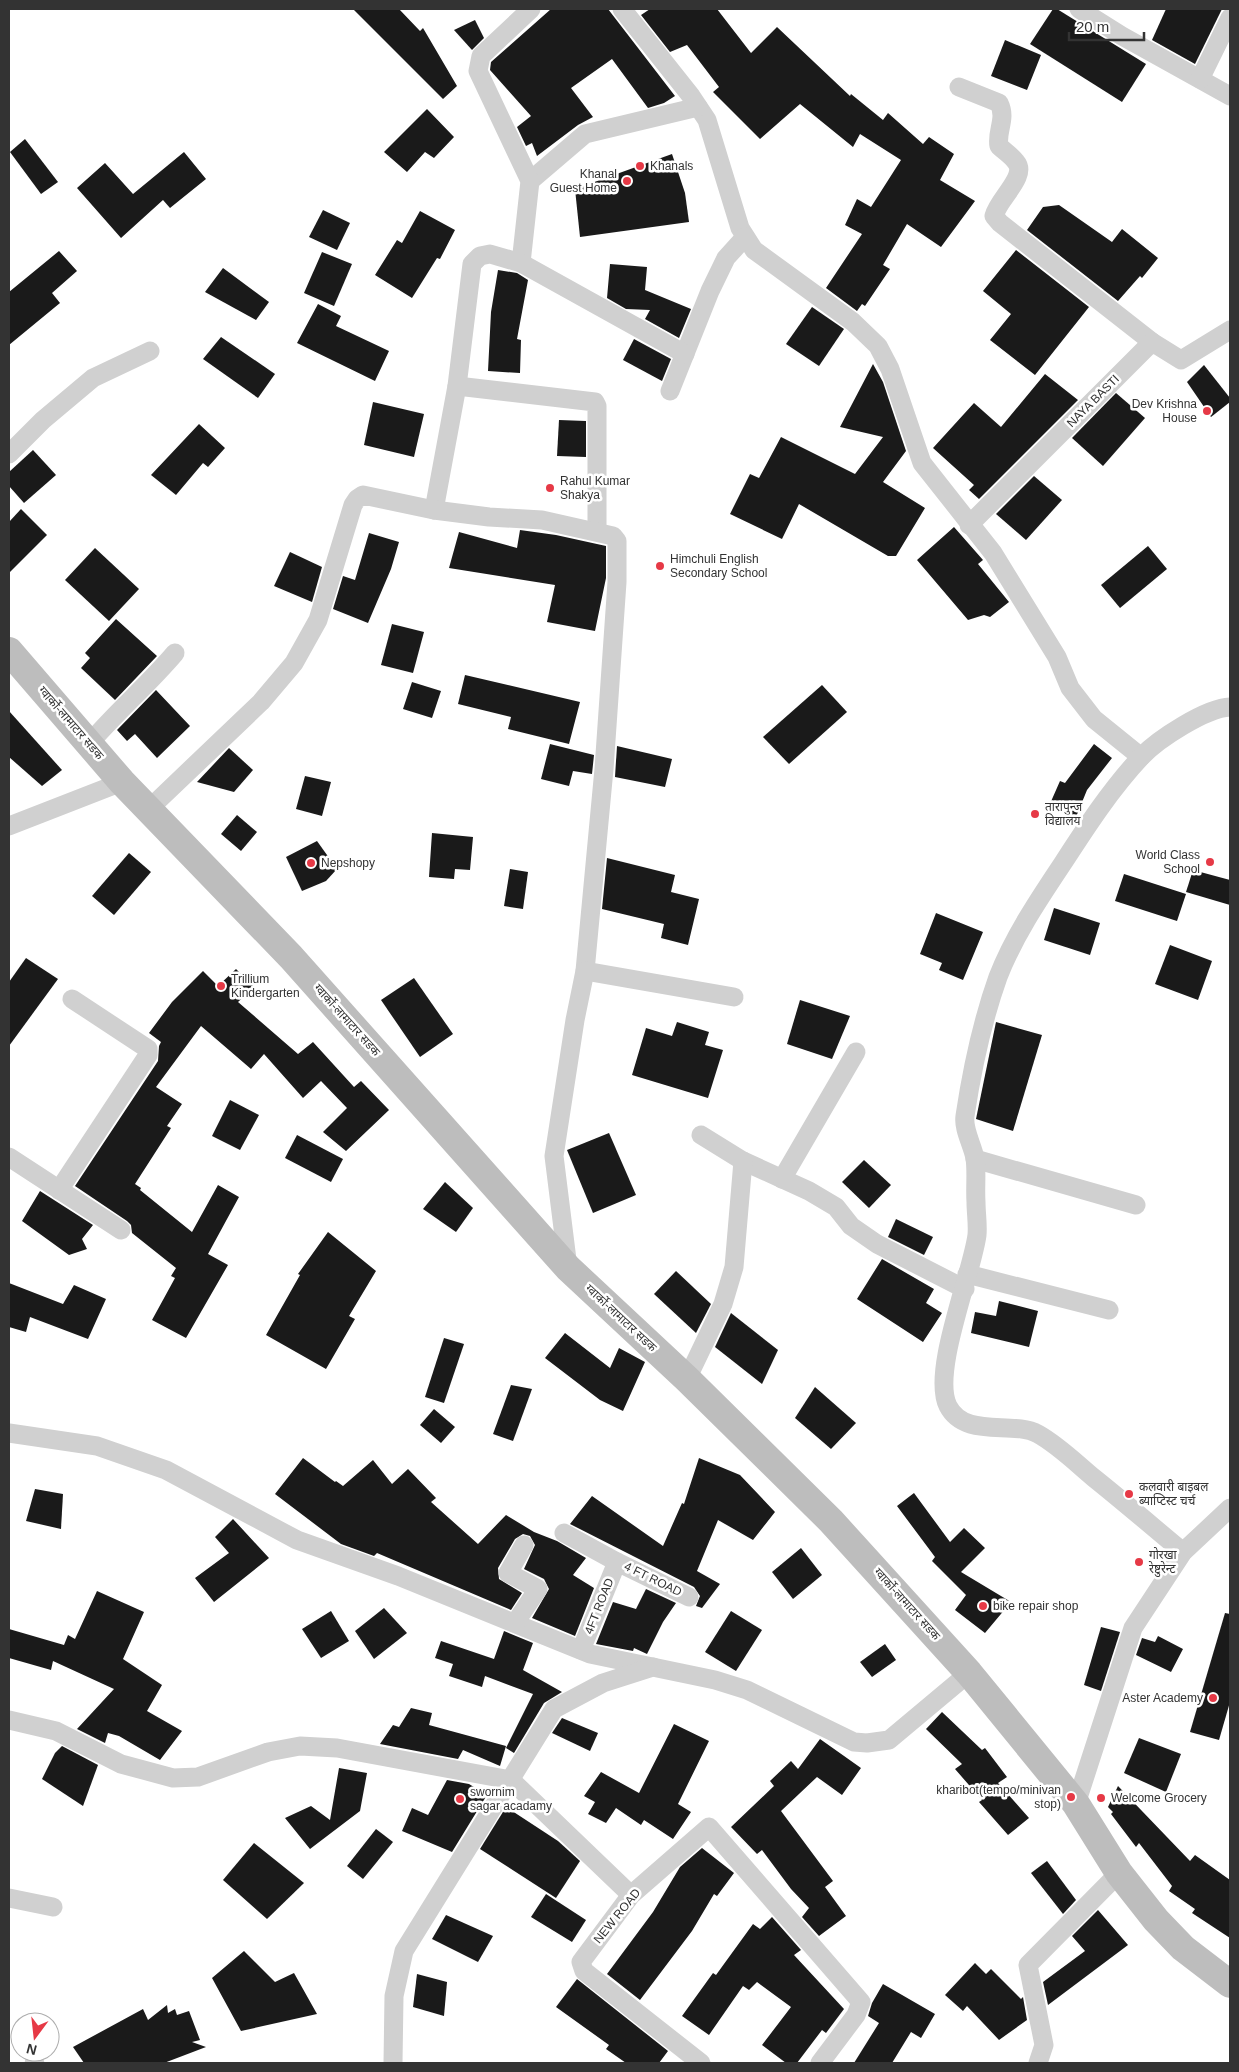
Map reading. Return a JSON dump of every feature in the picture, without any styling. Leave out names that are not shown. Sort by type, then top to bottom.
[{"type":"main road","name":"ग्वार्को-लामाटार सडक","points":[[9,651],[122,782],[291,957],[568,1268],[688,1379],[831,1521],[969,1673],[1076,1804],[1119,1873],[1156,1920],[1183,1948],[1230,1984]]},
{"type":"street","points":[[521,263],[530,181],[478,72],[478,63],[481,56],[531,9]]},
{"type":"street","points":[[622,9],[707,120],[740,228],[754,250],[853,322],[878,346],[890,369],[922,463],[969,525],[993,553],[1057,657],[1070,688],[1094,719],[1141,757]]},
{"type":"street","points":[[1079,9],[1230,96]]},
{"type":"street","points":[[1200,79],[1230,18]]},
{"type":"street","points":[[958,87],[999,104],[1003,111],[998,139],[999,146],[1016,161],[1020,168],[1019,177],[996,206],[994,216],[1000,223],[1152,342],[1181,360],[1230,330]]},
{"type":"street","points":[[530,181],[585,134],[698,106]]},
{"type":"street","points":[[670,391],[726,258],[745,237]]},
{"type":"street","points":[[434,510],[457,386],[472,264],[480,256],[490,254],[521,263],[685,354]]},
{"type":"street","name":"NAYA BASTI","points":[[969,525],[1152,342]]},
{"type":"street","points":[[9,454],[43,420],[94,378],[150,351]]},
{"type":"street","points":[[457,386],[595,402],[597,406],[597,531]]},
{"type":"street","points":[[149,809],[261,702],[294,663],[318,620],[357,499],[363,495],[434,510],[489,517],[542,520],[613,536],[616,541],[617,582],[604,769],[585,971],[575,1020],[554,1156],[568,1268]]},
{"type":"street","points":[[89,744],[175,652]]},
{"type":"street","points":[[1182,1552],[1074,1461],[1037,1434],[1020,1428],[999,1430],[974,1425],[956,1417],[948,1406],[944,1392],[948,1341],[966,1282],[977,1234],[975,1159],[964,1120],[982,1030],[999,975],[1025,920],[1098,809],[1141,757],[1155,744],[1194,721],[1219,707],[1230,707]]},
{"type":"street","points":[[9,826],[122,782]]},
{"type":"street","points":[[585,971],[734,997]]},
{"type":"street","points":[[60,1190],[148,1055],[148,1049],[72,999]]},
{"type":"street","points":[[782,1179],[856,1052]]},
{"type":"street","points":[[701,1135],[744,1161],[836,1207],[851,1226],[877,1244],[966,1282],[1109,1310]]},
{"type":"street","points":[[9,1157],[121,1230]]},
{"type":"street","points":[[975,1159],[1136,1205]]},
{"type":"street","points":[[688,1379],[723,1304],[734,1266],[744,1161]]},
{"type":"street","points":[[9,1432],[97,1446],[166,1470],[297,1540],[398,1576],[581,1650],[714,1680],[746,1690],[854,1742],[867,1743],[889,1740],[969,1673]]},
{"type":"street","points":[[1076,1804],[1133,1628],[1182,1552],[1230,1508]]},
{"type":"street","name":"4FT ROAD","points":[[564,1533],[617,1562],[581,1650]]},
{"type":"street","points":[[516,1623],[538,1589],[508,1573],[520,1551]]},
{"type":"street","name":"4 FT ROAD","points":[[617,1562],[689,1597]]},
{"type":"street","points":[[393,2063],[394,1996],[404,1951],[554,1709],[603,1683],[654,1667]]},
{"type":"street","points":[[9,1720],[56,1731],[121,1764],[173,1778],[198,1777],[268,1752],[300,1746],[336,1748],[511,1780],[631,1895]]},
{"type":"street","name":"NEW ROAD","points":[[701,2063],[584,1971],[581,1962],[631,1895],[710,1827],[861,2002],[856,2015],[820,2063]]},
{"type":"street","points":[[1038,2063],[1044,2045],[1028,1964],[1119,1873]]},
{"type":"street","points":[[9,1898],[54,1907]]},
{"type":"building","points":[[353,9],[399,9],[420,31],[423,28],[457,86],[443,99]]},
{"type":"building","points":[[551,9],[608,9],[675,96],[664,103],[648,108],[612,59],[571,88],[593,117],[578,125],[537,156],[532,143],[526,146],[517,127],[531,116],[490,70],[491,62]]},
{"type":"building","points":[[650,9],[717,9],[751,53],[777,27],[850,96],[851,94],[883,120],[888,113],[923,144],[929,137],[954,154],[940,180],[975,201],[941,247],[907,224],[883,265],[890,269],[865,306],[862,304],[857,311],[826,288],[862,234],[845,225],[857,199],[871,207],[901,160],[860,134],[853,147],[800,104],[760,139],[713,92],[719,87],[687,45],[670,52],[641,15]]},
{"type":"building","points":[[1053,9],[1057,9],[1146,64],[1122,102],[1030,44]]},
{"type":"building","points":[[1166,9],[1222,9],[1195,64],[1152,40]]},
{"type":"building","points":[[475,20],[484,38],[472,50],[454,30]]},
{"type":"building","points":[[1005,40],[1041,55],[1027,90],[991,76]]},
{"type":"building","points":[[427,109],[454,137],[434,158],[425,152],[407,172],[384,152]]},
{"type":"building","points":[[25,139],[58,182],[41,194],[10,152]]},
{"type":"building","points":[[184,152],[206,179],[170,208],[163,200],[121,238],[77,188],[105,163],[133,194]]},
{"type":"building","points":[[672,154],[685,193],[689,222],[580,237],[575,189]]},
{"type":"building","points":[[1059,205],[1112,242],[1122,229],[1158,258],[1142,278],[1140,276],[1118,301],[1027,230],[1043,207]]},
{"type":"building","points":[[323,210],[350,223],[337,250],[309,237]]},
{"type":"building","points":[[420,211],[455,230],[440,259],[437,258],[412,298],[375,275],[397,240],[402,243]]},
{"type":"building","points":[[1016,250],[1089,307],[1035,375],[990,340],[1011,314],[983,291]]},
{"type":"building","points":[[59,251],[77,271],[52,293],[60,303],[9,345],[9,292]]},
{"type":"building","points":[[322,252],[352,264],[334,306],[304,293]]},
{"type":"building","points":[[610,264],[647,267],[645,290],[691,309],[679,338],[645,319],[650,310],[626,309],[607,298]]},
{"type":"building","points":[[223,268],[269,302],[256,320],[205,292]]},
{"type":"building","points":[[498,270],[517,273],[528,280],[517,339],[521,340],[520,373],[488,371],[491,312]]},
{"type":"building","points":[[318,304],[341,316],[336,326],[389,351],[375,381],[297,343]]},
{"type":"building","points":[[812,307],[844,329],[819,366],[786,344]]},
{"type":"building","points":[[221,337],[275,374],[258,398],[203,359]]},
{"type":"building","points":[[634,339],[671,359],[662,381],[623,360]]},
{"type":"building","points":[[873,364],[883,382],[906,451],[883,482],[925,508],[896,556],[888,556],[799,504],[782,539],[730,514],[750,474],[759,478],[781,437],[855,474],[883,437],[840,427]]},
{"type":"building","points":[[1204,365],[1230,398],[1230,402],[1211,417],[1187,382]]},
{"type":"building","points":[[1045,374],[1078,400],[979,499],[969,490],[974,485],[933,448],[974,403],[1001,427]]},
{"type":"building","points":[[1116,393],[1145,418],[1103,466],[1072,438]]},
{"type":"building","points":[[373,402],[424,414],[414,457],[364,445]]},
{"type":"building","points":[[559,420],[586,421],[586,457],[557,456]]},
{"type":"building","points":[[199,424],[225,448],[208,467],[203,463],[176,495],[151,475]]},
{"type":"building","points":[[33,450],[56,475],[24,503],[9,486],[9,472]]},
{"type":"building","points":[[1034,476],[1062,500],[1026,540],[996,514]]},
{"type":"building","points":[[21,509],[47,535],[9,573],[9,522]]},
{"type":"building","points":[[954,527],[983,560],[978,564],[1009,602],[990,617],[984,615],[968,620],[917,560]]},
{"type":"building","points":[[520,530],[556,535],[606,546],[606,578],[595,631],[547,622],[555,585],[449,568],[459,532],[517,548]]},
{"type":"building","points":[[369,533],[399,542],[391,569],[368,623],[333,609],[343,576],[355,580]]},
{"type":"building","points":[[1148,546],[1167,569],[1120,608],[1101,585]]},
{"type":"building","points":[[95,548],[139,589],[109,621],[65,580]]},
{"type":"building","points":[[290,552],[322,567],[312,602],[274,586]]},
{"type":"building","points":[[116,619],[157,656],[115,700],[81,668],[90,658],[85,653]]},
{"type":"building","points":[[392,624],[424,632],[413,673],[381,665]]},
{"type":"building","points":[[465,675],[580,702],[569,744],[508,729],[511,717],[458,704]]},
{"type":"building","points":[[412,682],[441,691],[432,718],[403,709]]},
{"type":"building","points":[[822,685],[847,712],[789,764],[763,737]]},
{"type":"building","points":[[156,690],[190,726],[157,758],[135,734],[127,741],[117,730]]},
{"type":"building","points":[[9,711],[62,770],[42,786],[9,757]]},
{"type":"building","points":[[550,744],[594,755],[592,774],[573,771],[569,786],[541,779]]},
{"type":"building","points":[[1094,744],[1112,758],[1087,790],[1076,817],[1049,806],[1060,781],[1065,783]]},
{"type":"building","points":[[617,746],[672,759],[665,787],[615,777]]},
{"type":"building","points":[[229,748],[253,770],[234,792],[197,782]]},
{"type":"building","points":[[305,776],[331,782],[322,816],[296,809]]},
{"type":"building","points":[[237,815],[257,832],[241,851],[221,834]]},
{"type":"building","points":[[432,833],[473,837],[470,870],[455,869],[454,879],[429,877]]},
{"type":"building","name":"Nepshopy","points":[[317,841],[337,869],[326,881],[302,891],[286,857]]},
{"type":"building","points":[[129,853],[151,872],[114,915],[92,896]]},
{"type":"building","points":[[607,858],[675,875],[671,892],[699,899],[688,945],[661,938],[664,924],[602,909]]},
{"type":"building","points":[[510,869],[528,872],[523,909],[504,906]]},
{"type":"building","points":[[1193,870],[1230,880],[1230,905],[1186,892]]},
{"type":"building","points":[[1124,874],[1186,894],[1177,921],[1115,901]]},
{"type":"building","points":[[1054,908],[1100,923],[1090,955],[1044,940]]},
{"type":"building","points":[[936,913],[983,932],[963,980],[939,970],[942,963],[920,954]]},
{"type":"building","points":[[1170,945],[1212,961],[1198,1000],[1155,984]]},
{"type":"building","points":[[26,958],[58,979],[9,1046],[9,982]]},
{"type":"building","points":[[236,969],[254,987],[238,1002],[298,1054],[313,1042],[354,1087],[361,1081],[389,1110],[346,1151],[323,1132],[347,1108],[321,1081],[303,1098],[264,1054],[251,1069],[201,1026],[156,1087],[182,1104],[167,1126],[171,1128],[135,1184],[192,1232],[218,1185],[239,1197],[208,1254],[228,1265],[186,1338],[152,1320],[175,1278],[171,1276],[176,1268],[132,1233],[131,1225],[127,1221],[75,1186],[158,1061],[161,1042],[149,1033],[172,1002],[203,971],[218,986]]},
{"type":"building","points":[[414,978],[453,1034],[420,1057],[381,1000]]},
{"type":"building","points":[[800,1000],[850,1016],[832,1059],[787,1044]]},
{"type":"building","points":[[677,1022],[709,1032],[705,1045],[723,1050],[708,1098],[632,1075],[646,1028],[672,1036]]},
{"type":"building","points":[[996,1022],[1042,1035],[1013,1131],[976,1119]]},
{"type":"building","points":[[230,1100],[259,1115],[240,1150],[212,1136]]},
{"type":"building","points":[[609,1133],[636,1195],[593,1213],[567,1150]]},
{"type":"building","points":[[297,1135],[343,1159],[331,1182],[285,1158]]},
{"type":"building","points":[[864,1160],[891,1185],[869,1208],[842,1182]]},
{"type":"building","points":[[445,1182],[473,1208],[456,1232],[423,1209]]},
{"type":"building","points":[[40,1191],[93,1225],[82,1239],[87,1249],[69,1255],[22,1221]]},
{"type":"building","points":[[896,1219],[933,1237],[924,1255],[888,1237]]},
{"type":"building","points":[[328,1232],[376,1271],[349,1316],[355,1319],[326,1369],[266,1335],[300,1275],[298,1274]]},
{"type":"building","points":[[882,1259],[934,1289],[926,1303],[942,1313],[923,1342],[857,1299]]},
{"type":"building","points":[[676,1271],[711,1304],[696,1333],[654,1294]]},
{"type":"building","points":[[9,1283],[63,1304],[74,1285],[106,1299],[88,1339],[30,1317],[26,1332],[9,1327]]},
{"type":"building","points":[[999,1301],[1038,1311],[1029,1347],[971,1333],[975,1312],[996,1316]]},
{"type":"building","points":[[731,1313],[778,1350],[762,1384],[715,1347]]},
{"type":"building","points":[[565,1333],[610,1368],[619,1348],[645,1362],[623,1411],[600,1400],[545,1358]]},
{"type":"building","points":[[444,1338],[464,1344],[444,1403],[425,1397]]},
{"type":"building","points":[[511,1385],[532,1389],[513,1441],[493,1434]]},
{"type":"building","points":[[815,1387],[856,1423],[831,1449],[795,1418]]},
{"type":"building","points":[[434,1409],[455,1427],[441,1443],[420,1425]]},
{"type":"building","points":[[303,1458],[343,1486],[373,1460],[392,1484],[408,1469],[436,1498],[431,1502],[478,1544],[506,1515],[534,1532],[557,1541],[586,1558],[573,1575],[594,1588],[575,1636],[532,1618],[549,1589],[544,1579],[524,1569],[535,1545],[530,1536],[523,1534],[515,1539],[498,1568],[499,1579],[522,1593],[511,1610],[377,1553],[374,1556],[341,1544],[275,1494]]},
{"type":"building","points":[[699,1458],[740,1475],[775,1512],[753,1540],[718,1520],[697,1571],[720,1584],[702,1608],[696,1606],[700,1596],[694,1587],[570,1524],[592,1496],[663,1546],[682,1503],[684,1504]]},
{"type":"building","points":[[35,1489],[63,1494],[61,1529],[26,1521]]},
{"type":"building","points":[[914,1493],[950,1542],[964,1528],[985,1548],[961,1572],[1011,1602],[985,1633],[955,1610],[966,1595],[932,1561],[935,1557],[897,1506]]},
{"type":"building","points":[[233,1519],[269,1558],[214,1602],[195,1578],[229,1553],[215,1537]]},
{"type":"building","points":[[801,1548],[822,1575],[793,1599],[772,1572]]},
{"type":"building","points":[[646,1589],[676,1603],[663,1622],[647,1654],[634,1648],[633,1651],[596,1644],[613,1602],[636,1609]]},
{"type":"building","points":[[97,1591],[144,1612],[123,1659],[162,1685],[147,1711],[182,1731],[160,1760],[119,1736],[108,1733],[105,1743],[77,1729],[114,1689],[53,1661],[51,1670],[9,1658],[9,1629],[64,1645],[68,1635],[75,1639]]},
{"type":"building","points":[[384,1608],[407,1633],[374,1659],[355,1631]]},
{"type":"building","points":[[331,1611],[349,1641],[321,1658],[302,1629]]},
{"type":"building","points":[[731,1611],[762,1630],[736,1671],[705,1652]]},
{"type":"building","name":"Aster Academy","points":[[1225,1613],[1230,1614],[1230,1702],[1219,1740],[1190,1732]]},
{"type":"building","points":[[1101,1627],[1120,1632],[1101,1691],[1084,1685]]},
{"type":"building","points":[[504,1631],[533,1643],[523,1670],[562,1692],[544,1703],[514,1753],[506,1748],[533,1694],[485,1676],[482,1687],[449,1676],[453,1664],[435,1658],[441,1641],[494,1659]]},
{"type":"building","points":[[1158,1636],[1183,1649],[1171,1672],[1136,1655],[1142,1638],[1155,1642]]},
{"type":"building","points":[[885,1644],[896,1660],[872,1677],[860,1662]]},
{"type":"building","points":[[411,1708],[432,1713],[429,1725],[506,1746],[500,1766],[463,1750],[458,1759],[380,1744],[393,1725],[399,1727]]},
{"type":"building","points":[[942,1712],[982,1750],[985,1748],[1007,1777],[998,1783],[1029,1818],[1008,1835],[979,1802],[982,1800],[955,1769],[962,1764],[926,1729]]},
{"type":"building","points":[[562,1718],[598,1733],[590,1751],[552,1733]]},
{"type":"building","points":[[674,1724],[709,1741],[678,1804],[691,1812],[673,1839],[644,1820],[641,1825],[616,1808],[606,1823],[588,1814],[595,1802],[584,1796],[601,1772],[639,1793]]},
{"type":"building","points":[[1139,1738],[1181,1754],[1166,1792],[1124,1773]]},
{"type":"building","points":[[820,1739],[861,1768],[842,1795],[817,1777],[781,1811],[833,1881],[825,1887],[846,1916],[819,1936],[802,1917],[809,1908],[791,1889],[762,1850],[757,1854],[731,1827],[774,1786],[770,1781],[791,1761],[798,1769]]},
{"type":"building","points":[[62,1746],[98,1765],[83,1806],[42,1779],[55,1753]]},
{"type":"building","points":[[339,1768],[367,1773],[360,1811],[310,1849],[285,1818],[311,1806],[330,1820]]},
{"type":"building","points":[[447,1780],[469,1784],[487,1795],[452,1852],[402,1831],[412,1808],[428,1815]]},
{"type":"building","points":[[1118,1786],[1190,1861],[1195,1855],[1230,1880],[1230,1938],[1192,1913],[1195,1909],[1169,1891],[1172,1886],[1139,1843],[1136,1847],[1111,1814],[1113,1812],[1108,1807]]},
{"type":"building","points":[[506,1807],[558,1841],[580,1861],[556,1898],[480,1849]]},
{"type":"building","points":[[376,1829],[393,1842],[363,1879],[347,1866]]},
{"type":"building","points":[[254,1843],[304,1883],[267,1919],[223,1880]]},
{"type":"building","points":[[702,1848],[734,1873],[717,1896],[714,1894],[692,1931],[640,2000],[607,1974],[653,1912],[680,1867]]},
{"type":"building","points":[[1047,1861],[1076,1900],[1063,1914],[1031,1873]]},
{"type":"building","points":[[546,1894],[586,1920],[572,1942],[531,1917]]},
{"type":"building","points":[[1098,1910],[1128,1945],[1048,2005],[1043,1982],[1085,1951],[1072,1936]]},
{"type":"building","points":[[446,1915],[493,1936],[478,1962],[432,1939]]},
{"type":"building","points":[[772,1917],[801,1950],[794,1955],[844,2009],[826,2033],[822,2030],[797,2063],[786,2063],[762,2045],[791,2007],[757,1982],[749,1990],[743,1986],[709,2035],[682,2016],[713,1973],[716,1975],[753,1924],[760,1929]]},
{"type":"building","points":[[244,1951],[275,1982],[294,1973],[317,2014],[241,2031],[212,1978]]},
{"type":"building","points":[[975,1963],[986,1974],[991,1969],[1021,1999],[1023,1997],[1027,2020],[999,2040],[967,2006],[963,2011],[945,1995]]},
{"type":"building","points":[[417,1974],[447,1982],[444,2016],[413,2007]]},
{"type":"building","points":[[577,1979],[668,2051],[659,2063],[626,2063],[606,2049],[609,2045],[556,2007]]},
{"type":"building","points":[[883,1984],[935,2014],[921,2038],[911,2032],[892,2063],[854,2063],[879,2023],[868,2016],[872,2003]]},
{"type":"building","points":[[167,2005],[168,2013],[175,2009],[177,2015],[189,2011],[200,2040],[192,2042],[206,2047],[164,2063],[84,2063],[73,2047],[143,2009],[148,2020]]},
{"type":"place","name":"Khanals","points":[[640,166]]},
{"type":"place","name":"Khanal Guest Home","points":[[627,181]]},
{"type":"place","name":"Dev Krishna House","points":[[1207,411]]},
{"type":"place","name":"Rahul Kumar Shakya","points":[[550,488]]},
{"type":"place","name":"Himchuli English Secondary School","points":[[660,566]]},
{"type":"place","name":"तारापुन्ज विद्यालय","points":[[1035,814]]},
{"type":"place","name":"World Class School","points":[[1210,862]]},
{"type":"place","name":"Nepshopy","points":[[311,863]]},
{"type":"place","name":"Trillium Kindergarten","points":[[221,986]]},
{"type":"place","name":"कलवारी बाइबल ब्याप्टिस्ट चर्च","points":[[1129,1494]]},
{"type":"place","name":"गोरखा रेष्टुरेन्ट","points":[[1139,1562]]},
{"type":"place","name":"bike repair shop","points":[[983,1606]]},
{"type":"place","name":"Aster Academy","points":[[1213,1698]]},
{"type":"place","name":"kharibot(tempo/minivan stop)","points":[[1071,1797]]},
{"type":"place","name":"Welcome Grocery","points":[[1101,1798]]},
{"type":"place","name":"swornim sagar acadamy","points":[[460,1799]]}]
